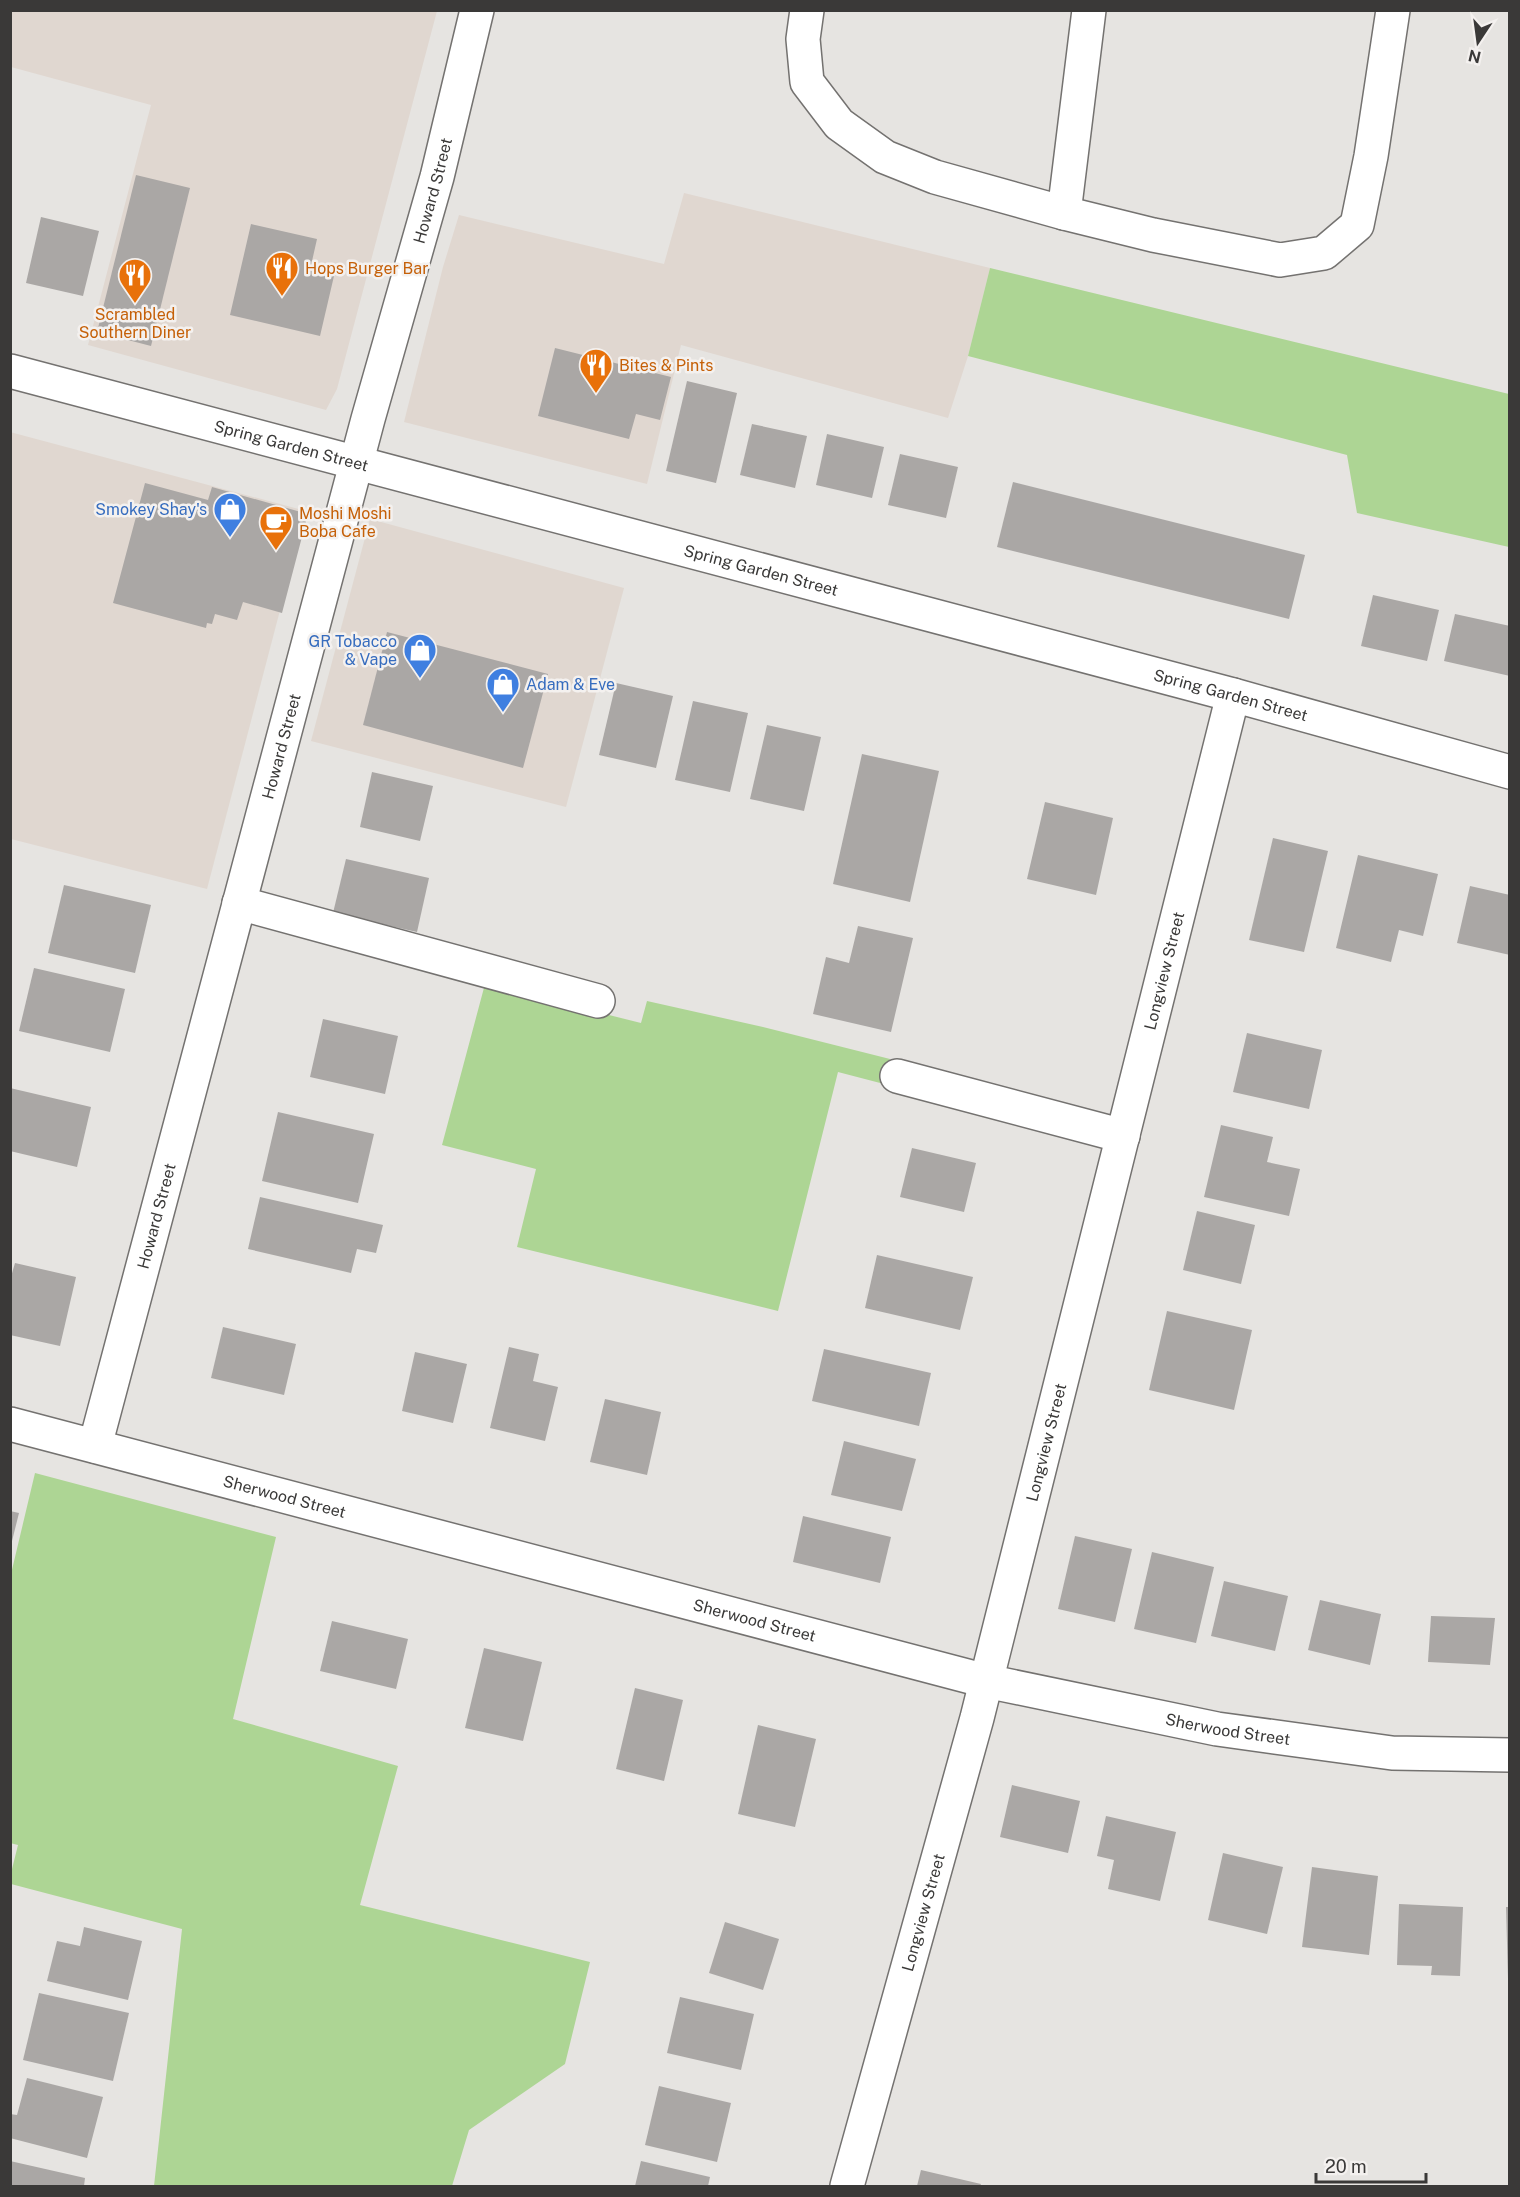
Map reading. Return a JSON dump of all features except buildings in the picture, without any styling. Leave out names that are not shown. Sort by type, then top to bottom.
[{"type":"street","name":"Howard Street","points":[[95,1446],[357,463],[437,177],[477,10]]},
{"type":"street","points":[[807,10],[803,39],[807,82],[838,124],[885,157],[935,177],[1064,213],[1153,235],[1280,260],[1324,253],[1356,225],[1371,156],[1393,10]]},
{"type":"street","points":[[1064,213],[1089,10]]},
{"type":"street","name":"Spring Garden Street","points":[[10,371],[1233,695],[1509,772]]},
{"type":"street","name":"Longview Street","points":[[847,2187],[986,1681],[1233,695]]},
{"type":"street","points":[[239,903],[598,1001]]},
{"type":"street","points":[[897,1076],[1123,1136]]},
{"type":"street","name":"Sherwood Street","points":[[10,1424],[986,1681],[1216,1729],[1392,1753],[1509,1755]]},
{"type":"shaded area","points":[[10,11],[437,11],[337,389],[326,410],[88,345],[151,105],[11,67]]},
{"type":"shaded area","points":[[684,193],[990,268],[968,356],[948,418],[681,345],[647,484],[404,422],[443,267],[459,215],[664,264]]},
{"type":"shaded area","points":[[10,432],[306,511],[207,889],[11,839]]},
{"type":"shaded area","points":[[370,519],[624,588],[566,807],[311,741]]},
{"type":"green space","points":[[990,268],[1509,394],[1509,547],[1357,513],[1347,455],[968,356]]},
{"type":"green space","points":[[485,984],[641,1023],[647,1001],[890,1059],[884,1084],[838,1072],[778,1311],[517,1247],[536,1169],[442,1145]]},
{"type":"green space","points":[[35,1473],[276,1537],[233,1719],[398,1766],[360,1905],[590,1962],[565,2064],[469,2130],[452,2186],[154,2186],[182,1929],[11,1884],[11,1873],[18,1845],[10,1843],[11,1574]]},
{"type":"place","name":"Hops Burger Bar","points":[[282,297]]},
{"type":"place","name":"Scrambled Southern Diner","points":[[135,304]]},
{"type":"place","name":"Bites & Pints","points":[[596,394]]},
{"type":"place","name":"Smokey Shay's","points":[[230,538]]},
{"type":"place","name":"Moshi Moshi Boba Cafe","points":[[276,551]]},
{"type":"place","name":"GR Tobacco & Vape","points":[[420,679]]},
{"type":"place","name":"Adam & Eve","points":[[503,713]]}]
